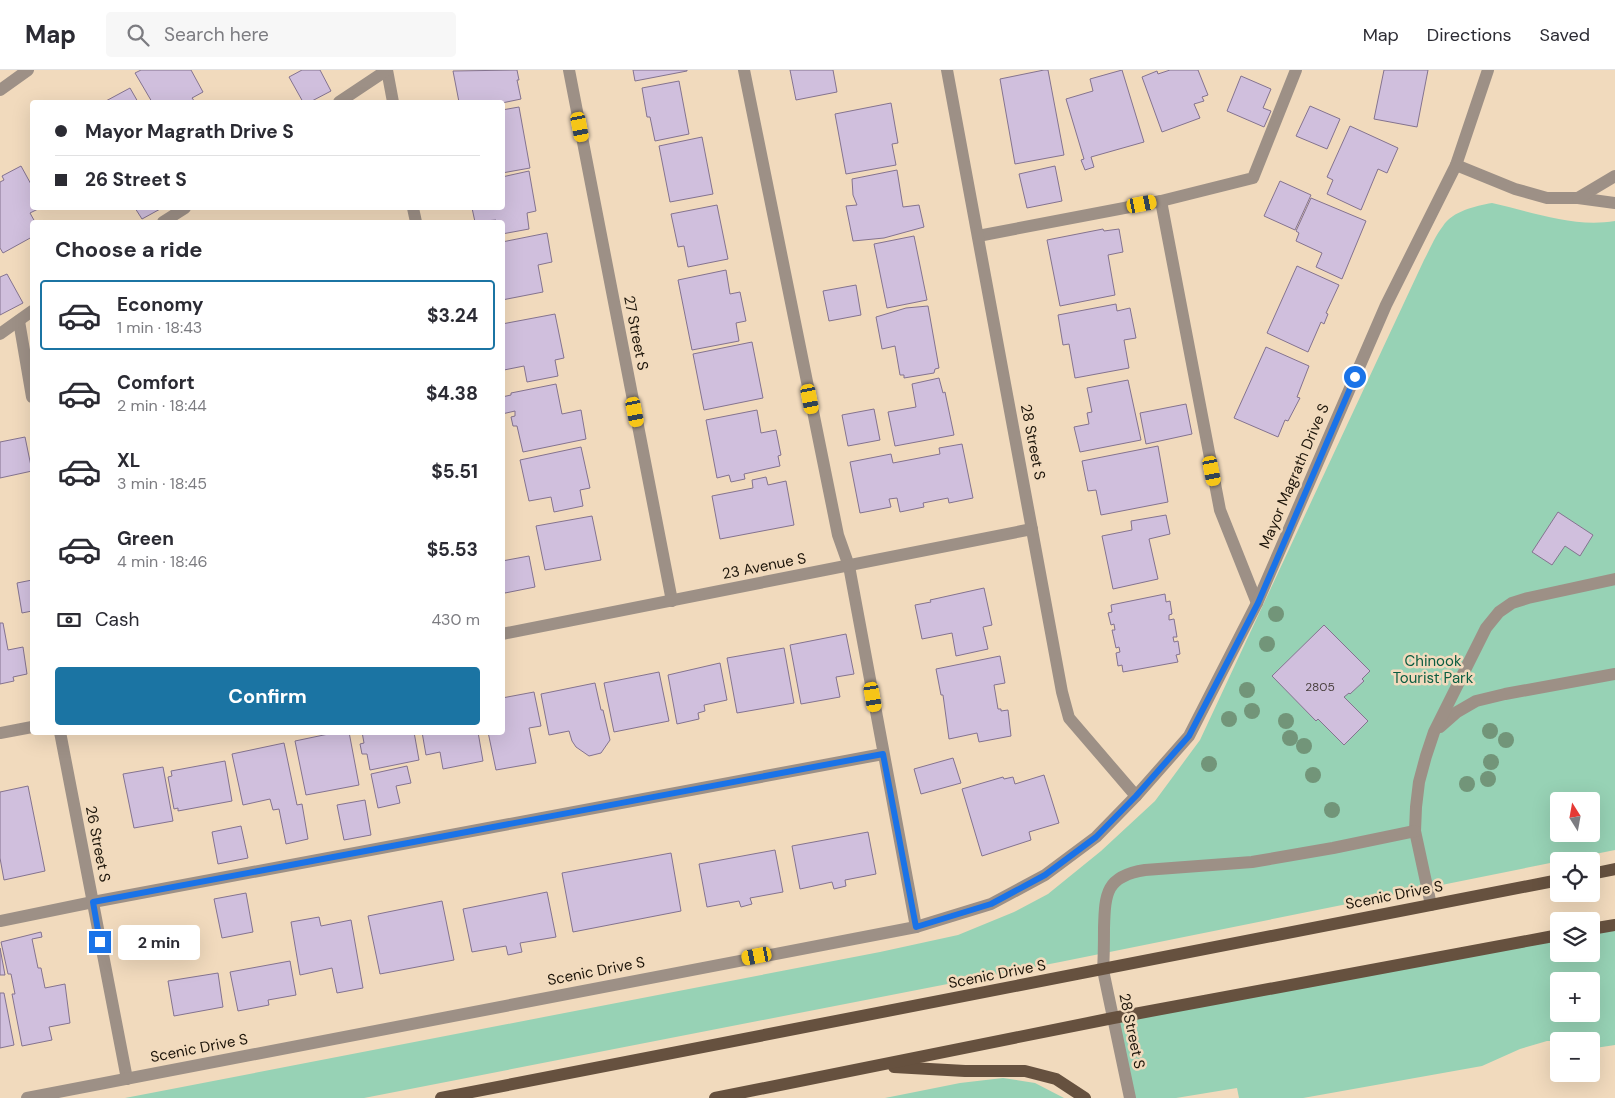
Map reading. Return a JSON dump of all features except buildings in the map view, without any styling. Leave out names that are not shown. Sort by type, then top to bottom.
[{"type":"main road","points":[[1600,872],[1615,869]]},
{"type":"main road","name":"Scenic Drive S","points":[[441,1098],[1550,882]]},
{"type":"main road","points":[[1600,928],[1615,925]]},
{"type":"main road","points":[[714,1098],[1113,1018],[1550,937]]},
{"type":"main road","points":[[876,1066],[965,1071],[1025,1070],[1056,1079],[1085,1098]]},
{"type":"street","points":[[0,90],[28,70]]},
{"type":"street","points":[[342,100],[387,70],[393,100]]},
{"type":"street","name":"27 Street S","points":[[569,70],[672,601]]},
{"type":"street","points":[[744,70],[838,535],[849,566],[916,927]]},
{"type":"street","name":"28 Street S","points":[[947,70],[1062,692],[1069,718],[1136,796]]},
{"type":"street","points":[[978,236],[1161,201],[1253,178],[1296,70]]},
{"type":"street","name":"Mayor Magrath Drive S","points":[[1136,796],[1189,736],[1258,603],[1386,305],[1456,165],[1488,70]]},
{"type":"street","points":[[1456,165],[1515,189],[1547,198],[1578,198],[1615,203]]},
{"type":"street","points":[[1578,198],[1615,176]]},
{"type":"street","points":[[1161,201],[1220,510],[1258,603]]},
{"type":"street","points":[[166,220],[182,210]]},
{"type":"street","points":[[0,334],[30,313]]},
{"type":"street","points":[[19,321],[30,385]]},
{"type":"street","name":"23 Avenue S","points":[[505,633],[1032,529]]},
{"type":"street","points":[[1431,904],[1415,831],[1419,782],[1434,732],[1486,628],[1504,607],[1528,598],[1615,580]]},
{"type":"street","points":[[1434,732],[1457,712],[1476,700],[1615,674]]},
{"type":"street","points":[[0,733],[30,727]]},
{"type":"street","name":"26 Street S","points":[[61,735],[126,1079]]},
{"type":"street","points":[[0,921],[883,754]]},
{"type":"street","name":"Scenic Drive S","points":[[27,1098],[916,927],[991,904],[1045,875],[1096,837],[1136,796]]},
{"type":"street","name":"28 Street S","points":[[1130,1098],[1103,970],[1104,904],[1115,882],[1133,872],[1252,862],[1415,831]]},
{"type":"green space","name":"Chinook Tourist Park","points":[[1492,203],[1569,221],[1600,223],[1615,221],[1615,850],[1600,853],[1550,852],[1550,863],[1060,962],[364,1098],[125,1098],[880,952],[958,935],[1014,912],[1048,894],[1101,851],[1155,801],[1200,740],[1435,238],[1452,216]]},
{"type":"green space","points":[[1615,925],[1615,1045],[1600,1047],[1600,1032],[1550,1032],[1550,1041],[1520,1049],[1482,1066],[1303,1098],[1239,1098],[1237,1088],[1176,1098],[1130,1098],[1113,1018],[1550,937],[1550,962],[1600,962],[1600,928]]},
{"type":"green space","points":[[1003,1078],[1035,1083],[1064,1098],[885,1098],[960,1083]]},
{"type":"route","points":[[100,942],[93,902],[883,754],[916,927],[991,904],[1045,875],[1096,837],[1136,796],[1189,736],[1258,603],[1355,377]]}]
